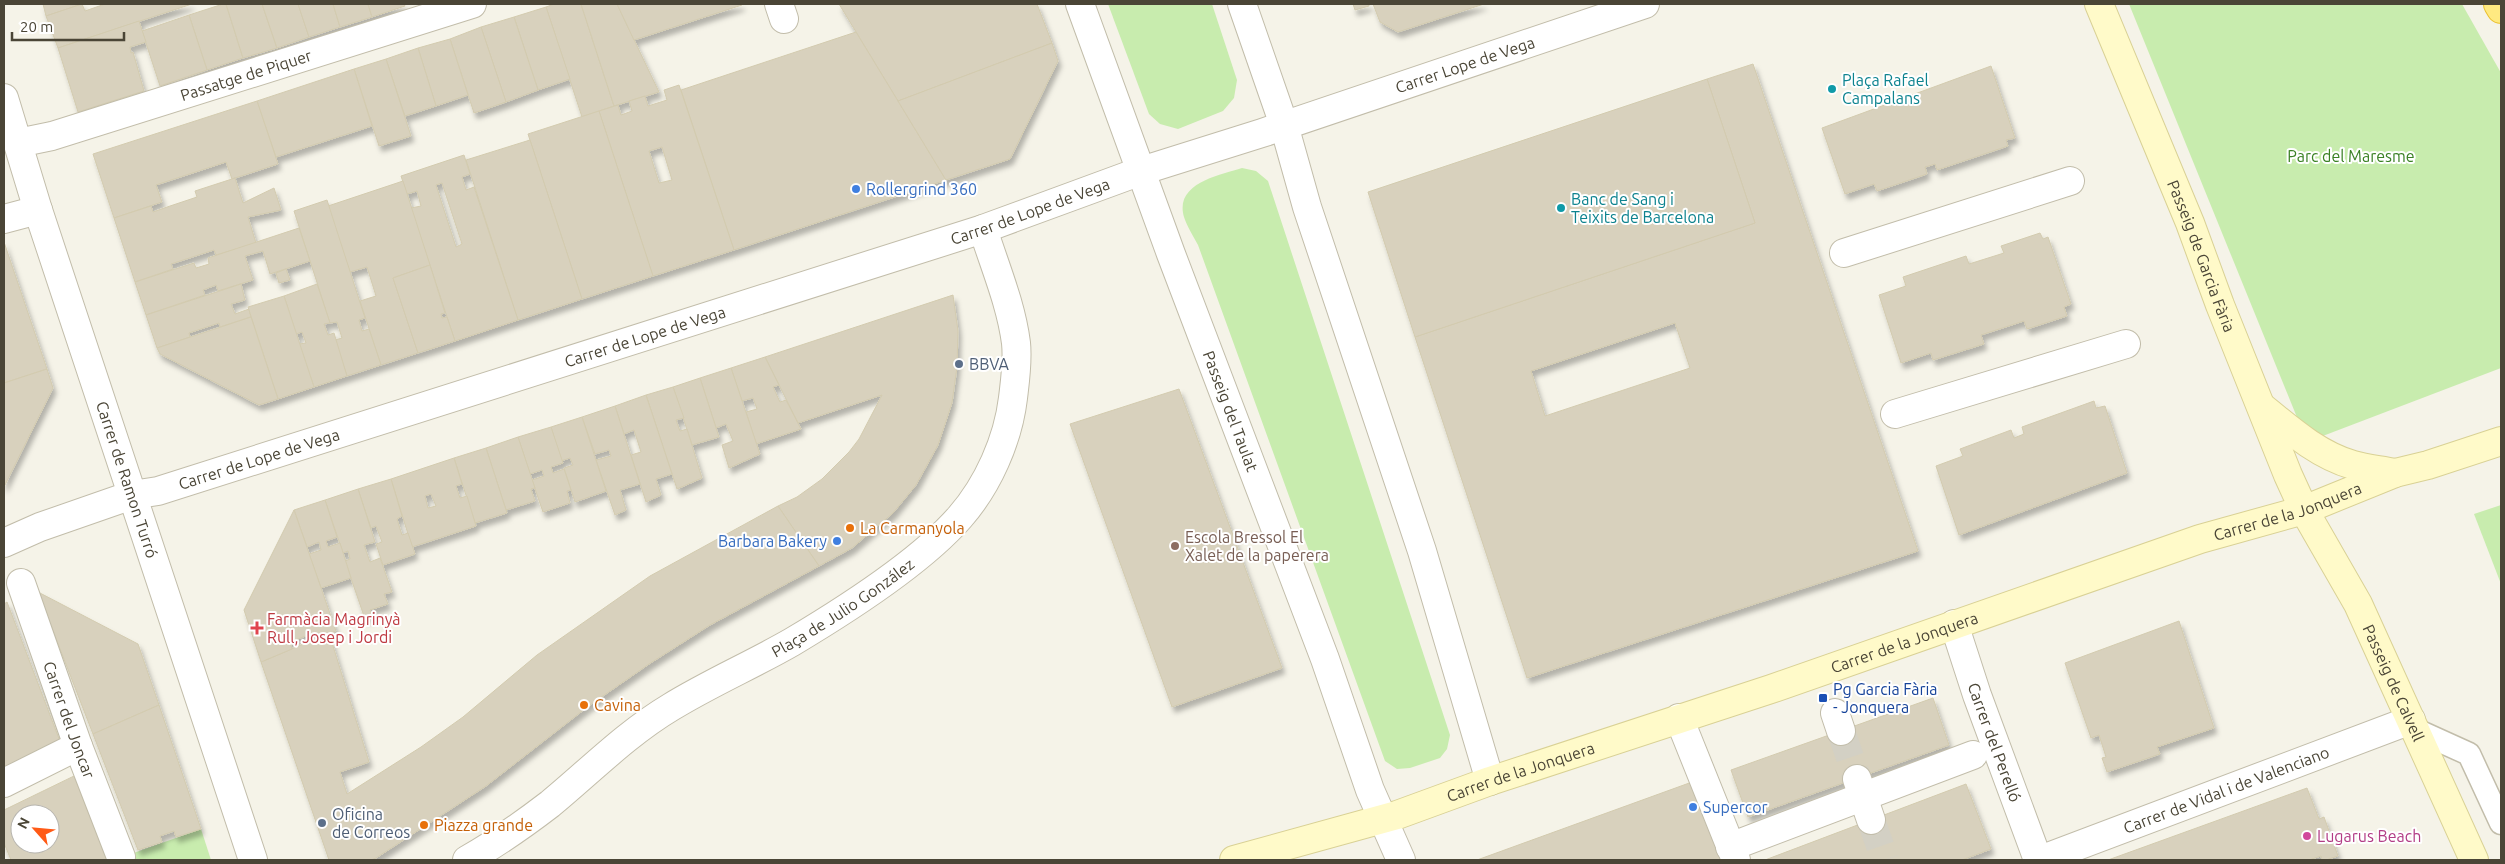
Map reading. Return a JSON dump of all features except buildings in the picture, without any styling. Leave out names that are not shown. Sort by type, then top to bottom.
[{"type":"highway","points":[[2498,4],[2501,9]]},
{"type":"main road","name":"Passeig de Garcia Fària","points":[[2099,4],[2190,223],[2259,404],[2304,510]]},
{"type":"main road","points":[[2259,404],[2307,442],[2330,456],[2353,466],[2395,473]]},
{"type":"main road","name":"Carrer de la Jonquera","points":[[1234,860],[1381,819],[1770,689],[2200,539],[2304,510],[2395,473],[2428,465],[2501,440]]},
{"type":"main road","name":"Passeig de Calvell","points":[[2304,510],[2358,604],[2474,860]]},
{"type":"street","name":"Passatge de Piquer","points":[[18,143],[58,134],[472,4]]},
{"type":"street","name":"Passeig del Taulat","points":[[1080,4],[1325,659],[1381,819],[1401,860]]},
{"type":"street","points":[[1242,4],[1284,126],[1307,207],[1422,551],[1490,781]]},
{"type":"street","name":"Carrer Lope de Vega","points":[[1284,126],[1644,4]]},
{"type":"street","name":"Carrer de Ramon Turró","points":[[4,98],[38,210],[253,860]]},
{"type":"street","name":"Carrer de Lope de Vega","points":[[4,543],[40,527],[132,495],[158,491],[983,230],[1141,170],[1284,126]]},
{"type":"street","points":[[1844,253],[2070,181]]},
{"type":"street","points":[[4,219],[38,210]]},
{"type":"street","name":"Plaça de Julio González","points":[[467,860],[549,804],[627,737],[671,706],[792,642],[879,586],[940,538],[961,516],[989,472],[1006,432],[1011,417],[1015,381],[1016,346],[1011,317],[983,230]]},
{"type":"street","points":[[1895,414],[2126,344]]},
{"type":"street","name":"Carrer del Joncar","points":[[21,583],[78,746],[121,857]]},
{"type":"street","name":"Carrer del Perelló","points":[[1954,624],[1977,695],[2039,860]]},
{"type":"street","points":[[1679,718],[1733,854],[1864,798],[1973,755]]},
{"type":"street","name":"Carrer de Vidal i de Valenciano","points":[[2039,860],[2413,725]]},
{"type":"street","points":[[4,783],[78,746]]},
{"type":"lane","points":[[2413,725],[2469,754],[2501,822]]},
{"type":"green space","points":[[1108,4],[1212,4],[1237,80],[1234,98],[1223,111],[1178,129],[1160,124],[1149,114]]},
{"type":"green space","name":"Parc del Maresme","points":[[2129,4],[2462,4],[2501,73],[2501,368],[2307,442]]},
{"type":"green space","points":[[1242,168],[1256,171],[1268,181],[1450,735],[1447,749],[1440,758],[1410,768],[1397,769],[1385,761],[1198,245],[1184,217],[1183,205],[1186,196],[1192,188],[1211,178]]},
{"type":"green space","points":[[2501,505],[2501,584],[2474,514]]},
{"type":"green space","points":[[201,829],[211,860],[114,860]]},
{"type":"tunnel","points":[[1841,731],[1857,778]]},
{"type":"tunnel","points":[[1871,820],[1885,860]]},
{"type":"place","name":"Plaça Rafael Campalans","points":[[1832,89]]},
{"type":"place","name":"Rollergrind 360","points":[[856,189]]},
{"type":"place","name":"Banc de Sang i Teixits de Barcelona","points":[[1561,208]]},
{"type":"place","name":"BBVA","points":[[959,364]]},
{"type":"place","name":"La Carmanyola","points":[[850,528]]},
{"type":"place","name":"Barbara Bakery","points":[[837,541]]},
{"type":"place","name":"Escola Bressol El Xalet de la paperera","points":[[1175,546]]},
{"type":"place","name":"Farmàcia Magrinyà Rull, Josep i Jordi","points":[[257,628]]},
{"type":"place","name":"Pg Garcia Fària - Jonquera","points":[[1823,698]]},
{"type":"place","name":"Cavina","points":[[584,705]]},
{"type":"place","name":"Supercor","points":[[1693,807]]},
{"type":"place","name":"Oficina de Correos","points":[[322,823]]},
{"type":"place","name":"Piazza grande","points":[[424,825]]},
{"type":"place","name":"Lugarus Beach","points":[[2307,836]]}]
